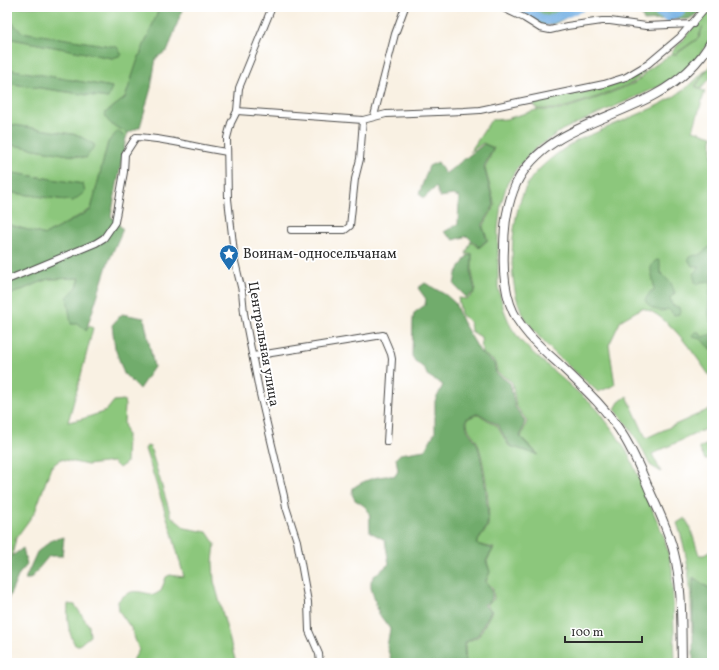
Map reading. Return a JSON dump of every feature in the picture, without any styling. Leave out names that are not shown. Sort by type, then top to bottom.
[{"type":"main road","points":[[682,663],[677,569],[674,552],[663,521],[631,449],[613,420],[592,395],[530,336],[514,313],[510,304],[504,278],[504,239],[507,211],[511,196],[517,183],[531,162],[565,136],[586,125],[656,95],[671,85],[698,62],[712,40]]},
{"type":"street","name":"Центральная улица","points":[[272,7],[239,88],[237,111],[231,123],[227,138],[226,152],[228,199],[235,255],[264,417],[286,507],[297,541],[308,602],[309,631],[320,654],[320,663]]},
{"type":"street","points":[[374,116],[395,34],[405,7]]},
{"type":"street","points":[[500,7],[524,18],[540,28],[550,30],[602,21],[646,26],[693,24]]},
{"type":"street","points":[[237,111],[362,120],[386,114],[464,112],[480,110],[616,81],[636,72],[648,64],[680,37],[693,24],[706,7]]},
{"type":"street","points":[[290,230],[345,230],[350,226],[355,179],[360,159],[362,120]]},
{"type":"street","points":[[7,280],[96,243],[104,238],[115,222],[124,172],[125,154],[136,137],[172,140],[211,150],[226,152]]},
{"type":"street","points":[[253,356],[383,335],[392,354],[387,442]]},
{"type":"green space","points":[[7,7],[160,7],[137,62],[125,98],[105,113],[112,125],[128,133],[126,138],[118,131],[108,142],[91,209],[45,235],[7,224],[7,192],[73,201],[83,184],[7,172],[7,144],[86,158],[78,135],[7,124],[7,83],[107,98],[112,87],[7,69],[7,38],[112,58],[121,55],[116,47],[21,32],[7,17]]},
{"type":"green space","points":[[160,7],[183,7],[168,50],[156,58],[151,88],[140,127],[128,133],[110,123],[105,113],[125,98],[137,62]]},
{"type":"green space","points":[[508,7],[586,7],[554,24],[544,26]]},
{"type":"green space","points":[[638,7],[705,7],[705,9],[689,19],[644,21]]},
{"type":"green space","points":[[709,7],[712,7],[712,35],[708,44],[695,60],[680,74],[658,87],[562,130],[535,149],[517,168],[507,184],[501,204],[498,229],[498,287],[504,310],[511,327],[520,340],[532,352],[597,409],[615,433],[629,455],[664,537],[672,568],[675,663],[466,663],[465,643],[479,636],[492,611],[486,605],[494,599],[493,588],[486,582],[490,572],[487,561],[494,548],[476,544],[488,525],[489,508],[483,461],[478,444],[469,431],[467,419],[478,414],[497,426],[509,446],[538,454],[521,437],[527,421],[516,406],[512,382],[497,372],[495,362],[482,353],[481,337],[471,331],[470,322],[461,314],[458,298],[468,299],[476,291],[472,273],[472,254],[466,254],[471,241],[479,248],[488,240],[483,227],[495,205],[485,168],[494,148],[483,143],[470,152],[491,120],[506,119],[536,110],[560,110],[600,97],[635,83],[648,70],[671,54],[675,55],[699,38],[703,26],[698,38],[675,54],[671,53]]},
{"type":"green space","points":[[7,17],[21,32],[117,47],[122,55],[112,58],[7,38]]},
{"type":"green space","points":[[712,63],[712,76],[701,89],[696,86]]},
{"type":"green space","points":[[7,69],[112,87],[108,98],[7,83]]},
{"type":"green space","points":[[707,69],[695,86],[705,91],[693,130],[712,136],[712,379],[690,348],[672,327],[652,312],[642,308],[621,320],[609,345],[615,385],[598,392],[545,343],[527,321],[521,310],[516,296],[513,280],[512,261],[515,222],[519,204],[525,188],[533,176],[542,166],[558,153],[580,139],[641,113],[675,96]]},
{"type":"green space","points":[[645,71],[634,82],[600,96],[559,109],[537,109],[532,101],[593,90],[615,84]]},
{"type":"green space","points":[[7,124],[78,135],[95,145],[86,158],[7,144]]},
{"type":"green space","points":[[118,131],[126,138],[111,216],[123,229],[108,263],[86,331],[79,324],[71,324],[67,297],[77,287],[80,278],[48,279],[7,296],[7,224],[45,235],[91,210],[108,142]]},
{"type":"green space","points":[[484,144],[493,148],[484,167],[494,205],[482,226],[487,240],[479,247],[467,236],[454,240],[444,232],[458,224],[459,197],[453,195],[440,197],[436,187],[424,198],[419,194],[429,166],[438,162],[445,174]]},
{"type":"green space","points":[[7,172],[83,184],[85,192],[73,201],[7,192]]},
{"type":"green space","points":[[712,245],[712,328],[708,310],[711,281],[701,282],[696,285],[693,274],[700,266],[692,266],[688,259],[689,256],[699,255]]},
{"type":"green space","points":[[472,254],[471,274],[475,291],[467,298],[454,285],[456,274],[467,256]]},
{"type":"green space","points":[[657,260],[660,261],[660,272],[671,283],[675,293],[670,298],[672,305],[680,308],[681,311],[679,314],[674,315],[668,309],[662,311],[655,309],[645,300],[651,291],[654,291],[651,267]]},
{"type":"green space","points":[[80,278],[77,287],[67,297],[79,324],[86,331],[89,326],[93,328],[68,422],[106,411],[114,401],[124,400],[124,423],[127,435],[126,463],[119,468],[113,462],[87,465],[61,459],[51,467],[35,512],[16,538],[12,556],[7,566],[7,296],[48,279]]},
{"type":"green space","points":[[425,283],[446,295],[455,303],[462,321],[481,353],[494,363],[496,373],[510,383],[515,407],[525,421],[520,437],[538,455],[510,446],[498,425],[478,413],[466,419],[468,430],[475,440],[479,450],[483,471],[488,518],[485,530],[476,544],[493,549],[486,561],[490,572],[485,582],[492,589],[492,599],[484,605],[491,611],[478,635],[464,643],[465,663],[392,663],[387,647],[390,629],[379,614],[371,588],[371,581],[374,576],[389,564],[385,540],[370,532],[369,513],[361,503],[355,500],[352,494],[353,488],[368,480],[384,476],[395,476],[398,471],[396,458],[400,454],[425,450],[435,432],[435,401],[443,385],[427,375],[425,369],[415,361],[412,356],[414,313],[425,305],[426,299],[418,288]]},
{"type":"green space","points":[[122,314],[144,318],[154,367],[139,389],[124,374],[115,348],[112,325]]},
{"type":"green space","points":[[696,331],[700,333],[702,337],[712,334],[712,351],[701,339],[693,337],[692,335]]},
{"type":"green space","points":[[627,396],[646,438],[712,408],[712,426],[652,454],[661,472],[650,465],[640,445],[615,409],[619,402]]},
{"type":"green space","points":[[712,442],[712,457],[705,460],[699,448]]},
{"type":"green space","points":[[147,446],[150,447],[171,516],[185,528],[207,532],[215,544],[213,562],[214,581],[236,663],[133,663],[133,660],[139,650],[131,628],[119,611],[118,601],[131,592],[143,592],[154,595],[161,591],[166,577],[170,575],[184,577],[172,533],[145,449]]},
{"type":"green space","points":[[685,518],[690,527],[699,555],[704,555],[712,550],[712,590],[693,577],[692,633],[687,564],[685,550],[677,523]]},
{"type":"green space","points":[[64,537],[62,556],[49,556],[30,579],[25,579],[37,552],[52,540]]},
{"type":"green space","points":[[23,548],[27,565],[19,574],[7,602],[7,566],[12,556]]},
{"type":"green space","points":[[693,578],[712,590],[712,663],[693,663]]},
{"type":"green space","points":[[68,604],[75,605],[89,626],[90,636],[79,645],[75,645],[69,630]]},
{"type":"waterway","points":[[518,7],[547,21],[581,7]]},
{"type":"waterway","points":[[650,7],[668,18],[681,11],[682,7]]},
{"type":"place","name":"Воинам-односельчанам","points":[[229,271]]}]
